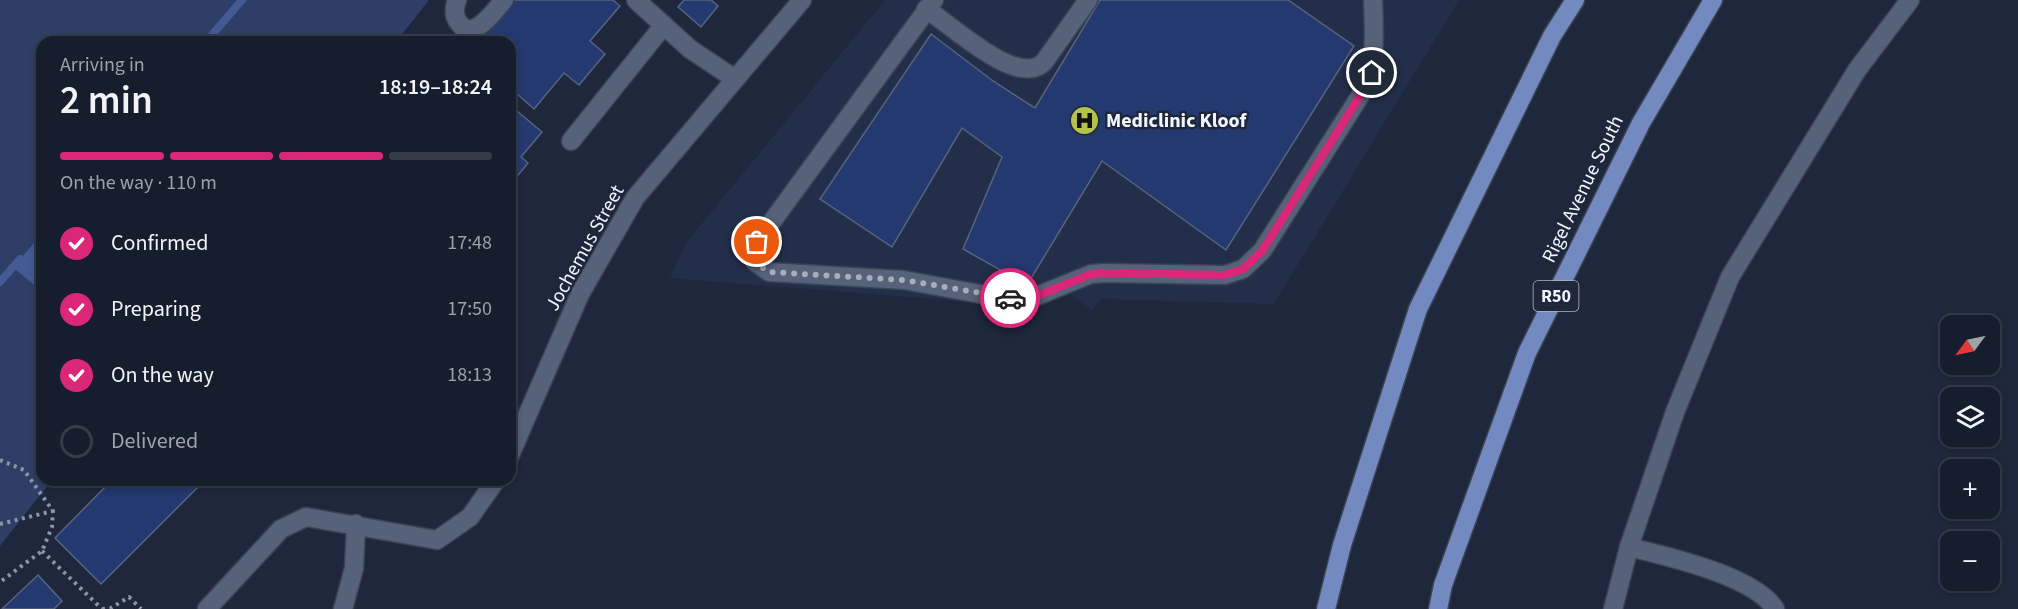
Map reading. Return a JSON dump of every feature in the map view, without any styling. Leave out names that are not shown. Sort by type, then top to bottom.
[{"type":"main road","points":[[1326,609],[1342,545],[1418,309],[1552,36],[1575,0]]},
{"type":"main road","name":"Rigel Avenue South","points":[[1438,609],[1443,585],[1527,353],[1641,123],[1713,0]]},
{"type":"street","points":[[457,0],[455,15],[458,22],[466,29],[472,29],[483,23],[504,0]]},
{"type":"street","points":[[636,0],[690,49],[735,79]]},
{"type":"street","name":"Jochemus Street","points":[[516,441],[580,294],[635,198],[802,0]]},
{"type":"street","points":[[1088,0],[1044,62],[1037,69],[1025,71],[1001,62],[930,5],[757,242],[752,255],[761,267],[769,272],[904,280],[1002,298],[1037,296],[1091,274],[1225,275],[1238,271],[1262,251],[1362,93],[1372,73],[1373,0]]},
{"type":"street","points":[[1613,609],[1629,547],[1675,412],[1730,277],[1857,70],[1910,0]]},
{"type":"street","points":[[571,141],[664,25]]},
{"type":"street","points":[[208,609],[281,529],[306,517],[356,524],[436,540],[470,518],[492,486]]},
{"type":"street","points":[[343,609],[354,568],[356,524]]},
{"type":"street","points":[[1629,547],[1684,560],[1757,590],[1775,609]]},
{"type":"path","points":[[0,460],[24,470],[53,511],[52,527],[42,551],[0,582]]},
{"type":"path","points":[[0,524],[53,511]]},
{"type":"path","points":[[42,551],[102,609],[111,608],[129,597],[141,609]]},
{"type":"shaded area","points":[[0,0],[429,0],[401,36],[36,36],[36,486],[47,486],[0,546]]},
{"type":"shaded area","name":"Mediclinic Kloof","points":[[885,0],[1459,0],[1274,304],[1101,299],[1092,310],[1068,292],[1038,307],[670,278],[686,243]]},
{"type":"shaded area","points":[[36,241],[36,287],[13,267]]},
{"type":"building","points":[[510,0],[613,0],[620,6],[590,41],[605,54],[579,85],[564,73],[534,109],[516,93],[516,36],[480,36]]},
{"type":"building","points":[[684,0],[711,0],[718,6],[701,27],[678,7]]},
{"type":"building","points":[[1100,0],[1288,0],[1354,46],[1226,250],[1102,161],[1027,285],[963,249],[1002,157],[962,128],[892,247],[820,199],[931,34],[993,81],[1035,108]]},
{"type":"building","points":[[516,110],[542,132],[521,157],[528,163],[516,178]]},
{"type":"building","points":[[106,486],[199,486],[101,584],[55,538]]},
{"type":"building","points":[[38,575],[62,601],[54,609],[2,609]]},
{"type":"waterway","points":[[211,36],[242,0]]},
{"type":"waterway","points":[[0,282],[20,259]]},
{"type":"way so far","points":[[757,242],[752,250],[754,262],[769,272],[904,280],[1010,298]]},
{"type":"place","name":"Mediclinic Kloof","points":[[1085,121]]},
{"type":"route","points":[[1010,298],[1037,296],[1091,274],[1214,273],[1225,275],[1243,269],[1262,251],[1362,93],[1372,73]]}]
